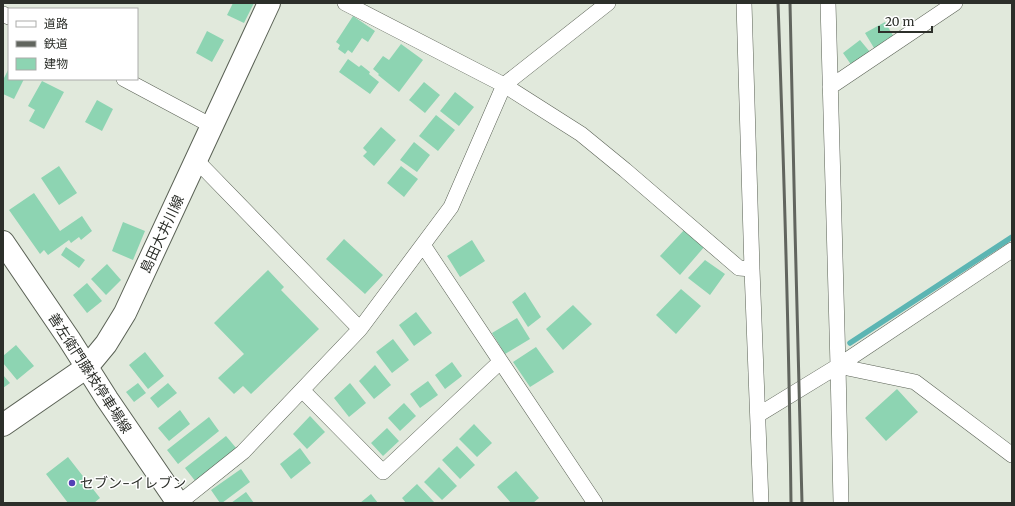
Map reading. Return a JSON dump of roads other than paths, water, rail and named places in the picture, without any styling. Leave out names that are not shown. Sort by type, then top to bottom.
[{"type":"main road","name":"島田大井川線","points":[[3,425],[86,367],[106,344],[125,313],[269,3]]},
{"type":"main road","name":"善左衛門藤枝停車場線","points":[[3,242],[178,503]]},
{"type":"street","points":[[345,3],[504,85],[581,134],[626,170],[739,268],[752,269]]},
{"type":"street","points":[[178,503],[243,452],[360,329],[451,207],[504,85],[608,3]]},
{"type":"street","points":[[744,3],[761,503]]},
{"type":"street","points":[[828,3],[841,503]]},
{"type":"street","points":[[830,87],[955,3]]},
{"type":"street","points":[[126,80],[212,126]]},
{"type":"street","points":[[196,160],[360,329]]},
{"type":"street","points":[[423,245],[594,503]]},
{"type":"street","points":[[758,415],[838,366],[1012,250]]},
{"type":"street","points":[[302,390],[384,472],[500,362]]},
{"type":"street","points":[[838,366],[915,382],[1012,455]]},
{"type":"waterway","points":[[850,343],[1012,237]]},
{"type":"railway","points":[[778,3],[786,253],[791,503]]},
{"type":"railway","points":[[790,3],[802,503]]},
{"type":"place","name":"セブン-イレブン","points":[[72,483]]}]
